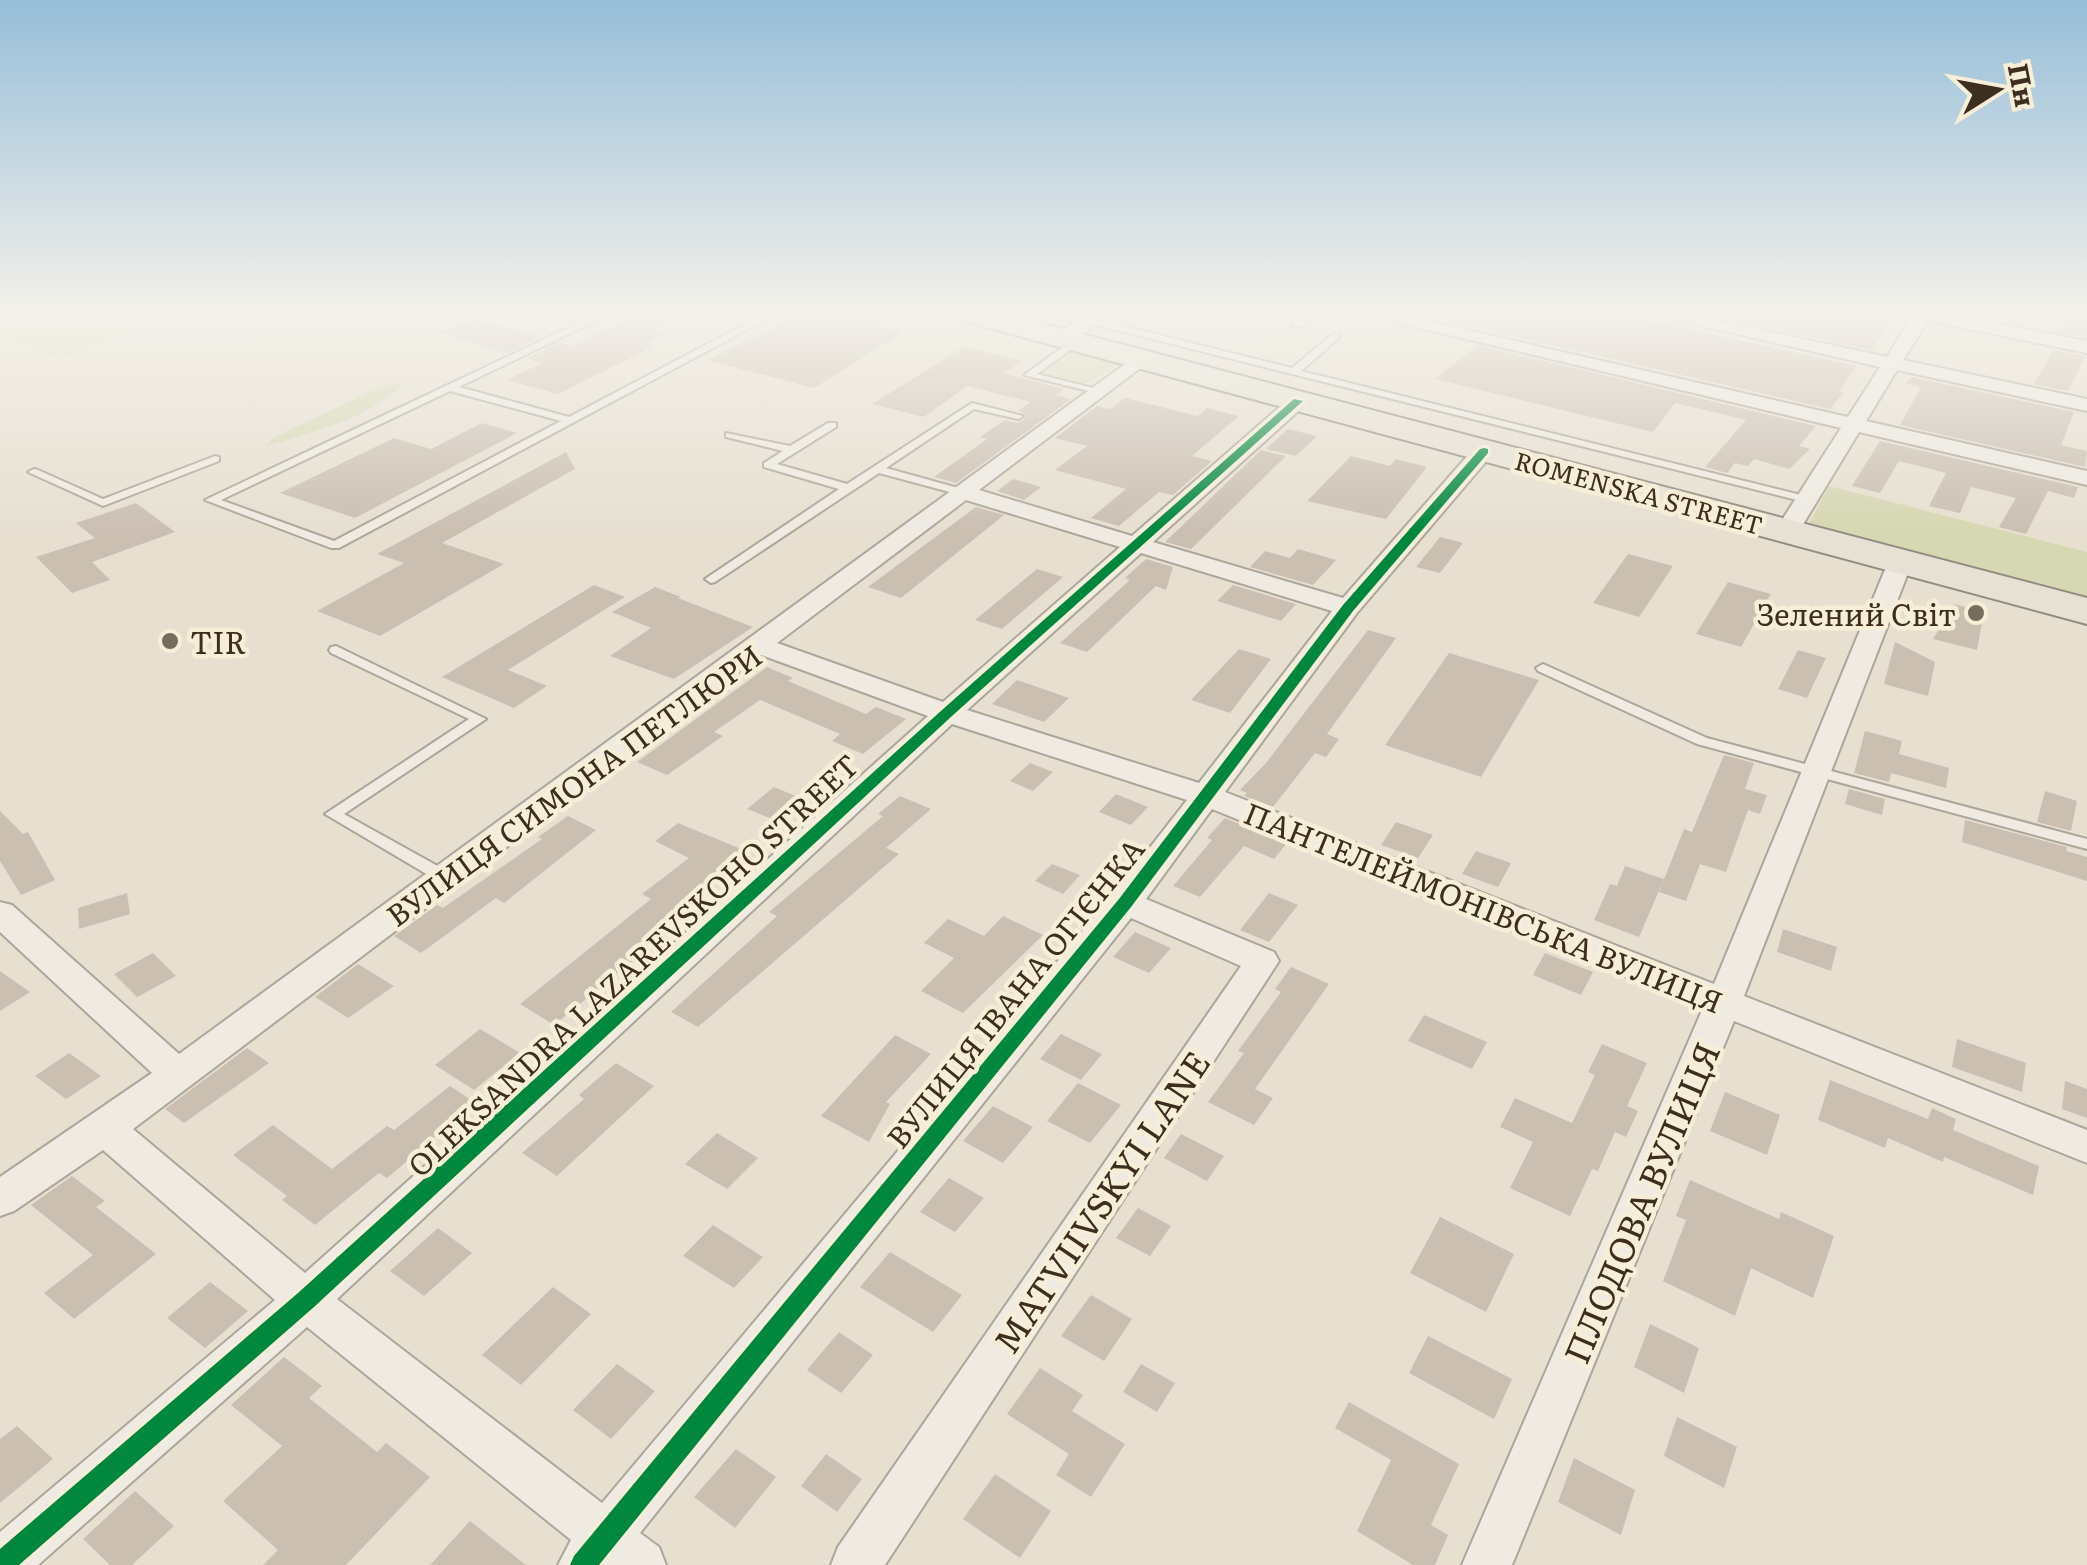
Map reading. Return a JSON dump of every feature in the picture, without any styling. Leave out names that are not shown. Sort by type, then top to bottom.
[{"type":"main road","name":"ROMENSKA STREET","points":[[1296,384],[1484,452],[2087,611]]},
{"type":"street","name":"ВУЛИЦЯ СИМОНА ПЕТЛЮРИ","points":[[0,1199],[105,1128],[446,878],[964,493],[1048,423],[1107,384]]},
{"type":"street","points":[[1674,384],[2087,478]]},
{"type":"street","points":[[1787,530],[1880,384]]},
{"type":"street","points":[[1988,384],[2087,406]]},
{"type":"street","name":"OLEKSANDRA LAZAREVSKOHO STREET","points":[[0,1564],[306,1300],[1308,386]]},
{"type":"street","name":"ВУЛИЦЯ ІВАНА ОГІЄНКА","points":[[594,1552],[1125,903],[1348,608],[1484,452]]},
{"type":"street","points":[[964,493],[1348,608]]},
{"type":"street","name":"ПЛОДОВА ВУЛИЦЯ","points":[[1487,1565],[1724,1002],[1901,560]]},
{"type":"street","name":"ПАНТЕЛЕЙМОНІВСЬКА ВУЛИЦЯ","points":[[760,646],[947,712],[1204,795],[2087,1147]]},
{"type":"street","name":"MATVIIVSKYI LANE","points":[[856,1565],[1262,961],[1125,903]]},
{"type":"street","points":[[0,913],[177,1074]]},
{"type":"street","points":[[105,1128],[594,1552],[641,1565]]},
{"type":"lane","points":[[459,384],[211,500],[336,545],[641,384]]},
{"type":"lane","points":[[1065,384],[1097,392]]},
{"type":"lane","points":[[1300,384],[1805,499]]},
{"type":"lane","points":[[451,388],[571,421]]},
{"type":"lane","points":[[710,579],[972,406],[1018,416]]},
{"type":"lane","points":[[832,425],[768,465],[848,488]]},
{"type":"lane","points":[[730,435],[792,450]]},
{"type":"lane","points":[[34,472],[102,503],[215,458]]},
{"type":"lane","points":[[877,469],[964,493]]},
{"type":"lane","points":[[336,650],[478,719],[333,814],[446,878]]},
{"type":"lane","points":[[1543,668],[1702,741],[2087,844]]},
{"type":"green space","points":[[402,384],[358,415],[266,446],[273,438],[384,385]]},
{"type":"green space","points":[[1829,486],[2087,552],[2087,597],[1808,526]]},
{"type":"building","points":[[522,384],[578,384],[558,394]]},
{"type":"building","points":[[904,384],[1045,384],[1064,389],[1055,395],[1071,399],[956,483],[934,477],[987,439],[980,437],[1005,420],[1017,423],[1025,419],[1026,414],[1018,411],[1031,402],[967,386],[924,417],[872,404]]},
{"type":"building","points":[[1456,384],[1640,384],[1816,426],[1799,446],[1810,449],[1789,469],[1754,459],[1748,466],[1735,463],[1727,473],[1705,467],[1746,420],[1675,403],[1653,432]]},
{"type":"building","points":[[1721,384],[1844,384],[1839,391],[1844,392],[1830,409]]},
{"type":"building","points":[[1906,384],[1944,384],[2074,412],[2061,445],[2087,451],[2085,467],[1900,425],[1921,387]]},
{"type":"building","points":[[2034,384],[2071,384],[2068,391]]},
{"type":"building","points":[[1125,398],[1198,416],[1207,408],[1239,416],[1192,456],[1212,461],[1173,495],[1159,492],[1119,526],[1091,518],[1126,489],[1055,470],[1087,446],[1055,438],[1097,406],[1110,409]]},
{"type":"building","points":[[482,423],[517,433],[355,518],[280,493],[394,438],[431,449]]},
{"type":"building","points":[[1288,429],[1317,436],[1296,456],[1266,449]]},
{"type":"building","points":[[1880,441],[2078,487],[2074,498],[2048,491],[2026,534],[1999,527],[2016,498],[1971,487],[1960,513],[1929,506],[1946,473],[1899,461],[1880,493],[1852,486]]},
{"type":"building","points":[[1261,450],[1286,456],[1191,549],[1165,542]]},
{"type":"building","points":[[566,452],[575,469],[442,543],[504,564],[380,636],[317,611],[404,563],[377,554]]},
{"type":"building","points":[[1351,456],[1390,466],[1396,459],[1427,467],[1386,519],[1307,501]]},
{"type":"building","points":[[1013,479],[1041,487],[1024,500],[997,491]]},
{"type":"building","points":[[136,503],[175,532],[92,562],[110,580],[72,593],[36,557],[95,538],[76,523]]},
{"type":"building","points":[[976,507],[1004,515],[901,598],[868,587]]},
{"type":"building","points":[[1440,537],[1463,543],[1440,573],[1416,567]]},
{"type":"building","points":[[1298,549],[1336,560],[1313,585],[1250,567],[1265,551],[1290,558]]},
{"type":"building","points":[[1628,554],[1673,566],[1639,617],[1593,603]]},
{"type":"building","points":[[1146,559],[1173,567],[1166,590],[1156,586],[1087,652],[1060,643],[1130,580],[1125,578]]},
{"type":"building","points":[[1037,569],[1063,577],[1002,629],[975,620]]},
{"type":"building","points":[[1728,582],[1771,594],[1741,647],[1696,634]]},
{"type":"building","points":[[594,585],[625,597],[508,670],[547,686],[514,708],[442,677]]},
{"type":"building","points":[[1233,585],[1296,604],[1281,621],[1217,601]]},
{"type":"building","points":[[655,587],[753,627],[674,679],[610,656],[651,628],[612,612]]},
{"type":"building","points":[[1954,604],[1984,612],[1977,650],[1933,639]]},
{"type":"building","points":[[1368,630],[1396,638],[1327,734],[1339,739],[1326,757],[1315,753],[1273,807],[1244,796],[1247,793],[1240,790],[1266,763]]},
{"type":"building","points":[[1895,642],[1935,662],[1928,696],[1884,684]]},
{"type":"building","points":[[1239,649],[1271,659],[1230,713],[1191,700]]},
{"type":"building","points":[[1798,650],[1826,658],[1807,698],[1778,689]]},
{"type":"building","points":[[1449,653],[1539,680],[1481,777],[1385,745]]},
{"type":"building","points":[[767,667],[793,678],[788,681],[866,714],[876,707],[906,719],[863,754],[832,741],[840,734],[760,700],[714,732],[723,736],[667,775],[637,762]]},
{"type":"building","points":[[1017,680],[1069,698],[1044,722],[992,704]]},
{"type":"building","points":[[1865,731],[1902,741],[1899,754],[1949,768],[1946,788],[1891,773],[1889,782],[1854,773]]},
{"type":"building","points":[[1724,755],[1754,763],[1745,789],[1767,795],[1760,814],[1748,810],[1726,872],[1700,864],[1686,901],[1659,892],[1684,829],[1692,832]]},
{"type":"building","points":[[1030,763],[1053,772],[1033,791],[1010,781]]},
{"type":"building","points":[[774,787],[803,799],[777,821],[747,809]]},
{"type":"building","points":[[1849,789],[1885,799],[1882,815],[1845,804]]},
{"type":"building","points":[[2045,791],[2077,801],[2071,831],[2037,822]]},
{"type":"building","points":[[1116,794],[1148,807],[1131,825],[1099,812]]},
{"type":"building","points":[[900,796],[931,809],[886,848],[899,854],[698,1027],[671,1012],[777,916],[769,912],[883,816],[878,814]]},
{"type":"building","points":[[0,811],[23,834],[28,832],[55,880],[21,895],[0,861]]},
{"type":"building","points":[[568,816],[596,830],[504,903],[496,898],[421,953],[394,936],[437,905],[443,908],[542,839],[538,837]]},
{"type":"building","points":[[1225,818],[1287,843],[1274,859],[1244,846],[1200,897],[1173,886],[1212,840],[1207,838]]},
{"type":"building","points":[[1965,820],[2067,847],[2066,851],[2087,857],[2087,881],[1962,842]]},
{"type":"building","points":[[1396,822],[1433,835],[1418,858],[1381,845]]},
{"type":"building","points":[[678,823],[746,851],[697,890],[705,894],[654,935],[660,939],[554,1025],[520,1004],[651,899],[642,894],[689,858],[655,841]]},
{"type":"building","points":[[1476,851],[1511,863],[1498,887],[1462,874]]},
{"type":"building","points":[[1052,864],[1080,875],[1063,894],[1035,881]]},
{"type":"building","points":[[1625,866],[1664,879],[1639,937],[1594,920],[1610,884],[1617,886]]},
{"type":"building","points":[[127,893],[130,914],[79,929],[78,908]]},
{"type":"building","points":[[1269,893],[1298,905],[1269,942],[1240,930]]},
{"type":"building","points":[[1003,916],[1043,935],[963,1013],[921,991],[954,958],[924,943],[948,919],[984,936]]},
{"type":"building","points":[[1783,929],[1837,947],[1831,971],[1777,952]]},
{"type":"building","points":[[1135,932],[1171,948],[1149,973],[1113,957]]},
{"type":"building","points":[[153,953],[176,976],[137,997],[114,974]]},
{"type":"building","points":[[1545,953],[1593,972],[1581,995],[1533,975]]},
{"type":"building","points":[[358,964],[394,986],[348,1018],[315,997]]},
{"type":"building","points":[[1291,967],[1329,984],[1255,1089],[1273,1098],[1254,1125],[1208,1102],[1244,1053],[1238,1051],[1281,992],[1275,989]]},
{"type":"building","points":[[0,971],[30,992],[0,1011]]},
{"type":"building","points":[[1424,1015],[1487,1042],[1472,1069],[1408,1041]]},
{"type":"building","points":[[480,1029],[520,1053],[474,1090],[435,1065]]},
{"type":"building","points":[[1061,1034],[1102,1054],[1081,1080],[1040,1059]]},
{"type":"building","points":[[895,1035],[931,1054],[886,1102],[890,1104],[869,1142],[821,1116]]},
{"type":"building","points":[[1957,1039],[2026,1063],[2022,1092],[1952,1067]]},
{"type":"building","points":[[1602,1044],[1647,1063],[1627,1106],[1638,1111],[1626,1137],[1615,1132],[1598,1171],[1592,1169],[1570,1216],[1510,1188],[1533,1142],[1500,1127],[1515,1098],[1572,1123],[1595,1075],[1588,1072]]},
{"type":"building","points":[[247,1048],[269,1063],[184,1123],[165,1109]]},
{"type":"building","points":[[69,1053],[101,1076],[66,1099],[35,1076]]},
{"type":"building","points":[[616,1063],[654,1086],[557,1176],[522,1153],[584,1099],[579,1095]]},
{"type":"building","points":[[1830,1080],[1928,1119],[1932,1108],[1956,1119],[1953,1130],[2039,1166],[2033,1195],[1944,1157],[1943,1162],[1888,1138],[1885,1148],[1818,1120]]},
{"type":"building","points":[[2065,1081],[2087,1089],[2087,1118],[2062,1109]]},
{"type":"building","points":[[1078,1083],[1121,1105],[1090,1143],[1047,1121]]},
{"type":"building","points":[[450,1086],[476,1103],[387,1178],[379,1173],[315,1225],[282,1200],[287,1196],[233,1155],[273,1125],[332,1169],[387,1126],[394,1130]]},
{"type":"building","points":[[1725,1092],[1780,1115],[1767,1155],[1710,1131]]},
{"type":"building","points":[[993,1106],[1033,1127],[1003,1163],[963,1141]]},
{"type":"building","points":[[717,1133],[758,1158],[727,1189],[685,1164]]},
{"type":"building","points":[[1181,1134],[1224,1156],[1207,1181],[1164,1158]]},
{"type":"building","points":[[72,1176],[105,1201],[96,1207],[156,1254],[74,1319],[44,1293],[93,1255],[31,1205]]},
{"type":"building","points":[[949,1178],[984,1198],[955,1232],[920,1212]]},
{"type":"building","points":[[1690,1180],[1779,1219],[1781,1212],[1834,1236],[1813,1298],[1751,1268],[1735,1316],[1663,1281],[1686,1220],[1676,1216]]},
{"type":"building","points":[[1138,1208],[1171,1226],[1150,1256],[1116,1238]]},
{"type":"building","points":[[1440,1217],[1514,1254],[1486,1312],[1410,1273]]},
{"type":"building","points":[[713,1225],[763,1257],[734,1288],[683,1256]]},
{"type":"building","points":[[438,1228],[472,1253],[424,1296],[390,1271]]},
{"type":"building","points":[[890,1252],[962,1295],[933,1332],[860,1287]]},
{"type":"building","points":[[210,1282],[248,1311],[205,1348],[167,1318]]},
{"type":"building","points":[[553,1287],[591,1314],[521,1385],[482,1355]]},
{"type":"building","points":[[1091,1295],[1132,1319],[1104,1361],[1061,1336]]},
{"type":"building","points":[[1650,1324],[1699,1348],[1684,1393],[1634,1367]]},
{"type":"building","points":[[839,1332],[873,1355],[841,1393],[807,1370]]},
{"type":"building","points":[[1428,1336],[1512,1379],[1494,1419],[1409,1373]]},
{"type":"building","points":[[284,1357],[322,1386],[309,1398],[377,1452],[386,1443],[430,1477],[346,1565],[263,1565],[278,1550],[223,1501],[282,1446],[231,1405]]},
{"type":"building","points":[[617,1364],[655,1391],[611,1439],[573,1410]]},
{"type":"building","points":[[1141,1364],[1175,1383],[1157,1412],[1123,1392]]},
{"type":"building","points":[[1040,1368],[1083,1395],[1072,1411],[1125,1444],[1091,1497],[1056,1475],[1069,1454],[1007,1414]]},
{"type":"building","points":[[1349,1402],[1459,1464],[1431,1525],[1448,1535],[1435,1565],[1413,1565],[1357,1531],[1391,1460],[1335,1428]]},
{"type":"building","points":[[1677,1417],[1737,1447],[1724,1488],[1664,1456]]},
{"type":"building","points":[[17,1426],[53,1459],[0,1503],[0,1439]]},
{"type":"building","points":[[736,1449],[776,1477],[735,1528],[694,1497]]},
{"type":"building","points":[[826,1454],[862,1479],[837,1512],[801,1486]]},
{"type":"building","points":[[1574,1458],[1635,1490],[1621,1535],[1558,1502]]},
{"type":"building","points":[[995,1474],[1051,1511],[1020,1558],[963,1519]]},
{"type":"building","points":[[135,1491],[174,1526],[132,1565],[110,1565],[83,1539]]},
{"type":"building","points":[[470,1521],[526,1565],[430,1565]]},
{"type":"cycle path","points":[[0,1565],[306,1300],[947,713],[1298,401]]},
{"type":"cycle path","points":[[583,1565],[1125,903],[1348,608],[1484,451]]},
{"type":"place","name":"Зелений Світ","points":[[1976,613]]},
{"type":"place","name":"TIR","points":[[170,641]]}]
